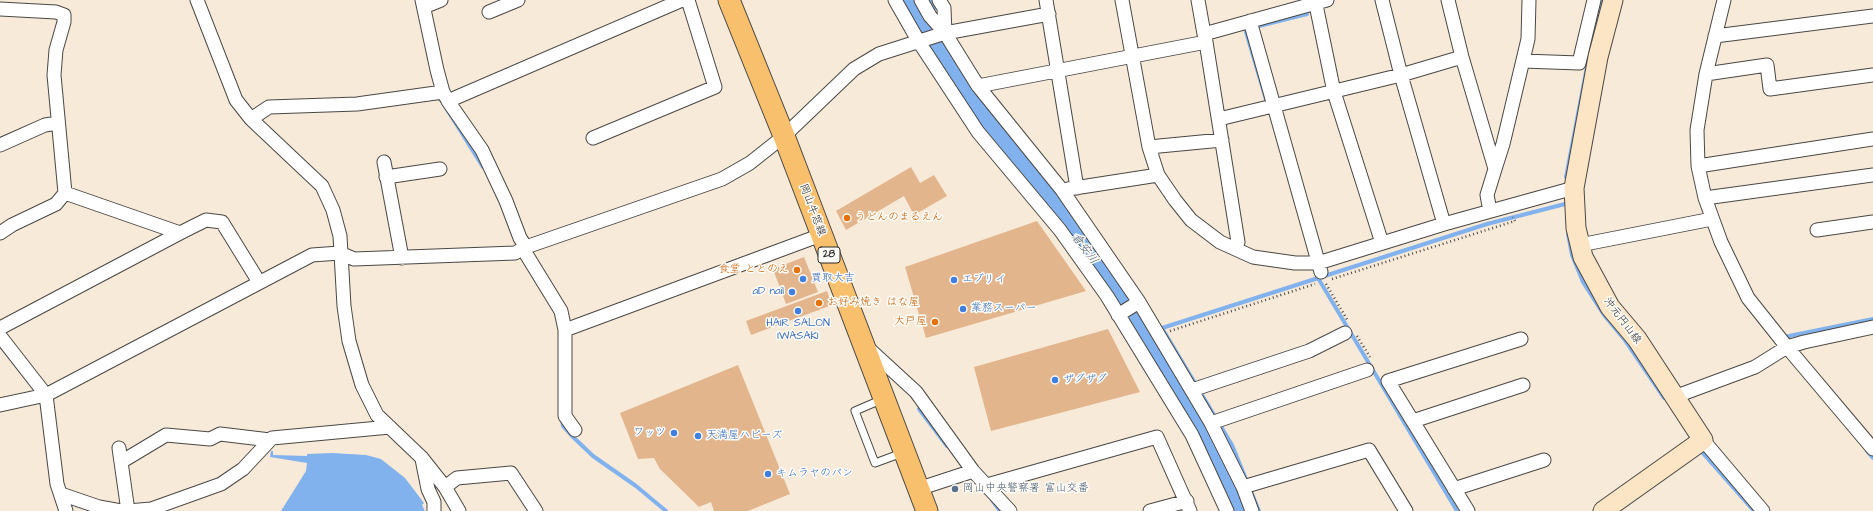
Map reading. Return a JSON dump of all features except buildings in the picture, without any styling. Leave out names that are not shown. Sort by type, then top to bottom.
[{"type":"main road","name":"岡山牛窓線","points":[[730,0],[822,235],[926,511]]},
{"type":"main road","name":"沖元円山線","points":[[1613,0],[1598,57],[1574,188],[1576,228],[1583,257],[1594,280],[1610,307],[1637,339],[1703,440]]},
{"type":"main road","points":[[1603,511],[1703,440]]},
{"type":"street","points":[[198,0],[236,100],[251,120],[322,186],[333,210],[340,236],[344,306],[349,341],[362,384],[377,415],[422,458],[445,487],[459,511]]},
{"type":"street","points":[[441,0],[423,3],[441,94],[482,150],[506,201],[520,238],[522,249],[561,311],[565,330],[565,416],[575,430]]},
{"type":"street","points":[[489,12],[518,0]]},
{"type":"street","points":[[251,120],[269,107],[357,104],[441,94],[682,0]]},
{"type":"street","points":[[593,138],[715,87],[688,0]]},
{"type":"street","points":[[895,0],[978,132],[1060,230],[1120,314],[1192,435],[1227,511]]},
{"type":"street","points":[[921,0],[941,34],[978,86],[1062,190],[1136,304],[1196,389],[1215,421],[1247,486],[1252,511]]},
{"type":"street","points":[[939,0],[944,8],[941,34]]},
{"type":"street","points":[[1046,0],[1077,188]]},
{"type":"street","points":[[1122,0],[1149,147],[1158,175],[1175,200],[1191,220],[1220,242],[1253,257],[1295,263],[1321,275]]},
{"type":"street","points":[[1198,0],[1219,119],[1238,242],[1236,249]]},
{"type":"street","points":[[1382,0],[1401,75],[1444,224]]},
{"type":"street","points":[[1448,0],[1462,57],[1494,169]]},
{"type":"street","points":[[1490,211],[1488,196],[1494,169],[1503,144],[1528,39],[1529,0]]},
{"type":"street","points":[[1523,61],[1579,63],[1594,0]]},
{"type":"street","points":[[1724,0],[1706,74],[1697,130],[1698,166],[1709,220],[1748,298],[1787,347],[1873,449]]},
{"type":"street","points":[[978,86],[1132,56],[1205,38],[1251,25],[1314,3],[1334,92],[1382,243]]},
{"type":"street","points":[[0,9],[56,12],[64,15],[64,22],[56,50],[54,75],[65,193],[56,204],[12,225],[0,233]]},
{"type":"street","points":[[0,405],[46,395],[312,254],[340,253],[354,259],[506,254],[722,179],[750,163],[784,136],[854,69],[879,54],[941,34],[1049,14]]},
{"type":"street","points":[[1715,36],[1873,16]]},
{"type":"street","points":[[1251,25],[1270,107],[1321,275]]},
{"type":"street","points":[[1219,119],[1401,75],[1462,57]]},
{"type":"street","points":[[1706,74],[1767,65],[1770,89],[1873,75]]},
{"type":"street","points":[[0,146],[45,125],[58,124]]},
{"type":"street","points":[[1698,166],[1873,139]]},
{"type":"street","points":[[1149,147],[1222,140]]},
{"type":"street","points":[[384,162],[402,258]]},
{"type":"street","points":[[386,177],[440,169]]},
{"type":"street","points":[[1062,190],[1158,175]]},
{"type":"street","points":[[1705,198],[1873,175]]},
{"type":"street","points":[[1321,275],[1382,243],[1574,188]]},
{"type":"street","points":[[65,193],[180,233]]},
{"type":"street","points":[[0,328],[206,220],[222,222],[259,282]]},
{"type":"street","points":[[1580,245],[1709,220]]},
{"type":"street","points":[[1817,230],[1873,222]]},
{"type":"street","points":[[565,330],[822,235]]},
{"type":"street","points":[[1120,314],[1136,304]]},
{"type":"street","points":[[1674,397],[1755,367],[1787,347],[1873,327]]},
{"type":"street","points":[[1196,389],[1309,351],[1345,333]]},
{"type":"street","points":[[0,336],[46,395],[57,484],[66,511]]},
{"type":"street","points":[[1468,511],[1388,381],[1521,339]]},
{"type":"street","points":[[862,343],[916,392],[970,472],[986,485],[1010,511]]},
{"type":"street","points":[[1215,421],[1366,370]]},
{"type":"street","points":[[1413,421],[1523,385]]},
{"type":"street","points":[[0,398],[15,402]]},
{"type":"street","points":[[119,448],[128,511],[159,508],[221,484],[243,469],[272,438],[390,427]]},
{"type":"street","points":[[122,462],[166,435],[210,439],[220,434],[270,440]]},
{"type":"street","points":[[986,485],[1157,437],[1188,506],[1150,511]]},
{"type":"street","points":[[1703,440],[1763,511]]},
{"type":"street","points":[[1247,486],[1368,450],[1406,511]]},
{"type":"street","points":[[422,458],[428,489],[434,502],[434,511]]},
{"type":"street","points":[[1454,489],[1544,460]]},
{"type":"street","points":[[918,489],[970,472]]},
{"type":"street","points":[[445,487],[457,478],[511,474],[536,511]]},
{"type":"street","points":[[61,494],[99,507],[121,511]]},
{"type":"lane","points":[[884,399],[855,411],[875,464],[904,453]]},
{"type":"path","points":[[1167,332],[1321,275],[1515,222],[1514,220]]},
{"type":"water","points":[[271,451],[273,451],[273,455],[307,456],[307,454],[332,453],[366,455],[381,459],[405,478],[424,503],[422,505],[425,511],[281,511],[306,471],[307,463],[270,457]]},
{"type":"waterway","name":"倉安川","points":[[909,0],[924,29],[985,119],[1123,299],[1186,406],[1229,487],[1239,511]]},
{"type":"waterway","points":[[930,0],[935,8],[931,10]]},
{"type":"waterway","points":[[1566,177],[1593,35],[1602,0]]},
{"type":"waterway","points":[[1267,103],[1246,32],[1247,29],[1307,14],[1306,8]]},
{"type":"waterway","name":"倉安川","points":[[918,18],[925,14]]},
{"type":"waterway","points":[[438,95],[483,167]]},
{"type":"waterway","points":[[1259,511],[1232,445],[1162,328],[1487,224],[1565,204]]},
{"type":"waterway","points":[[1568,234],[1572,255],[1583,282],[1604,315],[1624,339],[1664,398]]},
{"type":"waterway","points":[[1318,278],[1457,511]]},
{"type":"waterway","points":[[1784,337],[1873,319]]},
{"type":"waterway","points":[[919,409],[947,446]]},
{"type":"waterway","points":[[562,420],[563,426],[593,456],[636,486],[666,511]]},
{"type":"waterway","points":[[1701,451],[1754,511]]},
{"type":"waterway","points":[[1867,451],[1873,458]]},
{"type":"waterway","points":[[992,500],[1000,511]]},
{"type":"place","name":"うどんのまるえん","points":[[847,218]]},
{"type":"place","name":"食堂 ととのえ","points":[[797,270]]},
{"type":"place","name":"買取大吉","points":[[803,279]]},
{"type":"place","name":"エブリイ","points":[[954,280]]},
{"type":"place","name":"aD nail","points":[[792,292]]},
{"type":"place","name":"お好み焼き はな屋","points":[[819,303]]},
{"type":"place","name":"業務スーパー","points":[[963,309]]},
{"type":"place","name":"HAIR SALON IWASAKI","points":[[798,311]]},
{"type":"place","name":"大戸屋","points":[[935,322]]},
{"type":"place","name":"ザグザグ","points":[[1055,380]]},
{"type":"place","name":"ワッツ","points":[[674,433]]},
{"type":"place","name":"天満屋ハピーズ","points":[[698,436]]},
{"type":"place","name":"キムラヤのパン","points":[[768,474]]},
{"type":"place","name":"岡山中央警察署 富山交番","points":[[955,489]]}]
